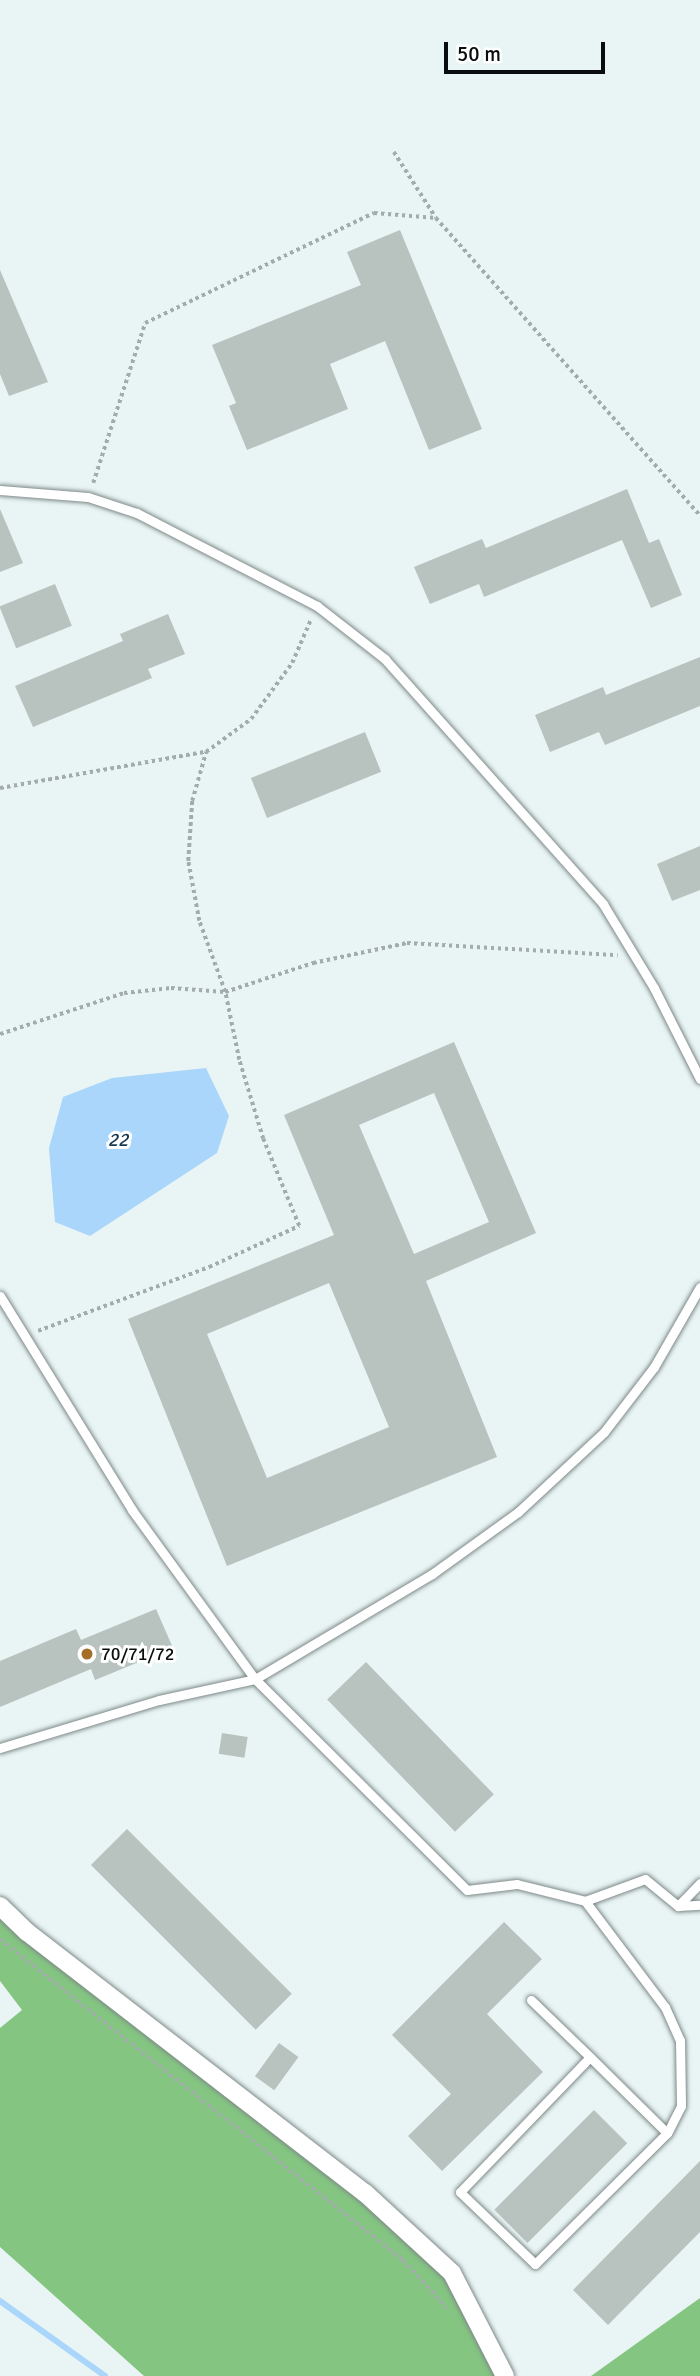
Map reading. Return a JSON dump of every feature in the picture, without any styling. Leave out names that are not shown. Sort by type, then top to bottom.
[{"type":"street","points":[[0,1906],[48,1949],[365,2193],[452,2273],[505,2376]]},
{"type":"lane","points":[[0,490],[88,497],[136,513],[317,606],[385,659],[442,718],[603,904],[700,1079]]},
{"type":"lane","points":[[0,1748],[159,1700],[255,1679],[432,1574],[518,1512],[604,1432],[654,1367],[696,1303],[700,1287]]},
{"type":"lane","points":[[0,1296],[132,1510],[255,1679],[467,1890],[517,1884],[585,1901],[645,1879],[678,1906],[700,1905]]},
{"type":"lane","points":[[678,1906],[700,1883]]},
{"type":"lane","points":[[585,1901],[665,2007],[680,2040],[681,2106],[667,2133],[535,2264],[460,2192],[590,2057]]},
{"type":"lane","points":[[531,2000],[667,2133]]},
{"type":"path","points":[[394,152],[436,218],[700,515]]},
{"type":"path","points":[[88,497],[145,323],[374,213],[436,218]]},
{"type":"path","points":[[0,788],[206,752],[251,719],[292,663],[317,606]]},
{"type":"path","points":[[23,1336],[209,1267],[299,1226],[263,1139],[239,1060],[225,992],[199,920],[188,861],[192,800],[206,752]]},
{"type":"path","points":[[0,1034],[124,993],[171,988],[225,992],[313,964],[407,943],[634,956]]},
{"type":"path","points":[[0,1939],[403,2260],[454,2320]]},
{"type":"green space","points":[[0,1906],[452,2273],[505,2376],[144,2376],[0,2247],[0,2028],[22,2010],[0,1981]]},
{"type":"green space","points":[[700,2298],[700,2376],[591,2376]]},
{"type":"water","name":"22","points":[[206,1068],[229,1116],[217,1153],[90,1236],[55,1222],[49,1148],[63,1097],[112,1078]]},
{"type":"building","points":[[400,230],[482,429],[429,450],[385,341],[330,364],[348,409],[247,450],[229,406],[236,403],[212,345],[361,285],[347,252]]},
{"type":"building","points":[[0,270],[48,382],[9,396],[0,374]]},
{"type":"building","points":[[627,489],[649,543],[659,539],[682,595],[651,608],[622,540],[484,597],[479,584],[430,604],[414,567],[482,539],[486,548]]},
{"type":"building","points":[[0,509],[23,563],[0,572]]},
{"type":"building","points":[[55,584],[72,626],[16,648],[0,606]]},
{"type":"building","points":[[168,614],[185,654],[148,669],[152,678],[33,727],[15,686],[123,641],[120,634]]},
{"type":"building","points":[[700,657],[700,706],[605,745],[599,732],[550,752],[535,715],[603,687],[606,695]]},
{"type":"building","points":[[365,732],[381,772],[267,818],[251,778]]},
{"type":"building","points":[[700,846],[700,890],[672,901],[657,864]]},
{"type":"building","points":[[454,1042],[536,1233],[426,1281],[497,1457],[227,1566],[128,1319],[334,1235],[284,1115]],"holes":[[[434,1093],[489,1222],[414,1254],[359,1125]],[[329,1283],[389,1427],[267,1478],[207,1334]]]},
{"type":"building","name":"70/71/72","points":[[156,1609],[173,1648],[95,1680],[91,1669],[0,1707],[0,1661],[76,1629],[81,1640]]},
{"type":"building","points":[[366,1662],[494,1794],[455,1832],[327,1700]]},
{"type":"building","points":[[222,1733],[248,1737],[244,1758],[219,1754]]},
{"type":"building","points":[[127,1829],[292,1994],[256,2030],[91,1865]]},
{"type":"building","points":[[504,1922],[542,1959],[487,2014],[543,2072],[442,2171],[408,2136],[451,2094],[392,2035]]},
{"type":"building","points":[[279,2043],[298,2057],[274,2090],[255,2076]]},
{"type":"building","points":[[594,2110],[627,2143],[528,2243],[494,2210]]},
{"type":"building","points":[[700,2161],[700,2232],[608,2325],[573,2290]]},
{"type":"waterway","points":[[0,2301],[105,2376]]},
{"type":"place","name":"70/71/72","points":[[87,1654]]}]
